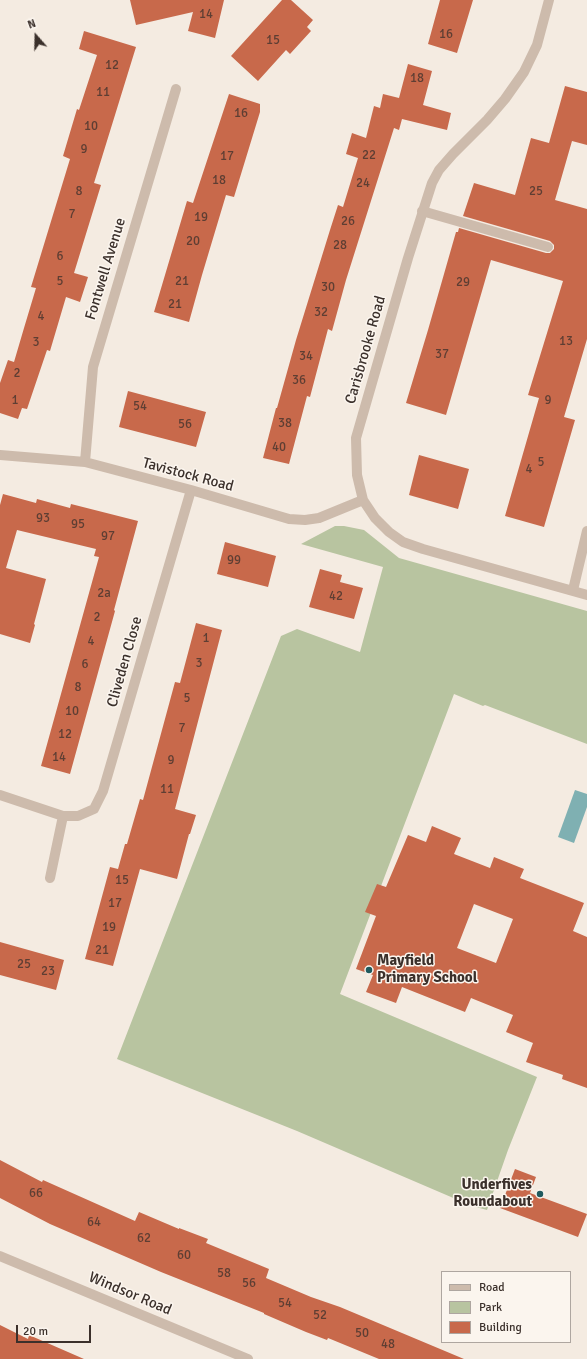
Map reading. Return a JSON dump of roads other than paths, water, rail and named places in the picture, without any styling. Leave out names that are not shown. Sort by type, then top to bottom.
[{"type":"street","name":"Carisbrooke Road","points":[[549,0],[537,45],[524,72],[505,99],[487,120],[453,154],[440,170],[432,184],[422,211],[356,438],[357,475],[363,500],[375,518],[389,532],[403,542],[587,595]]},
{"type":"street","name":"Fontwell Avenue","points":[[85,462],[93,367],[176,89]]},
{"type":"street","points":[[422,211],[548,246]]},
{"type":"street","name":"Tavistock Road","points":[[0,455],[85,462],[191,490],[289,519],[305,520],[319,518],[363,500]]},
{"type":"street","name":"Cliveden Close","points":[[0,795],[63,816],[78,816],[94,809],[102,791],[191,490]]},
{"type":"street","points":[[573,590],[587,531]]},
{"type":"street","points":[[50,878],[63,816]]},
{"type":"street","name":"Windsor Road","points":[[0,1256],[248,1359]]},
{"type":"water","points":[[575,790],[587,794],[587,807],[574,843],[558,837]]},
{"type":"place","name":"Mayfield Primary School","points":[[369,970]]},
{"type":"place","name":"Underfives Roundabout","points":[[540,1194]]}]
